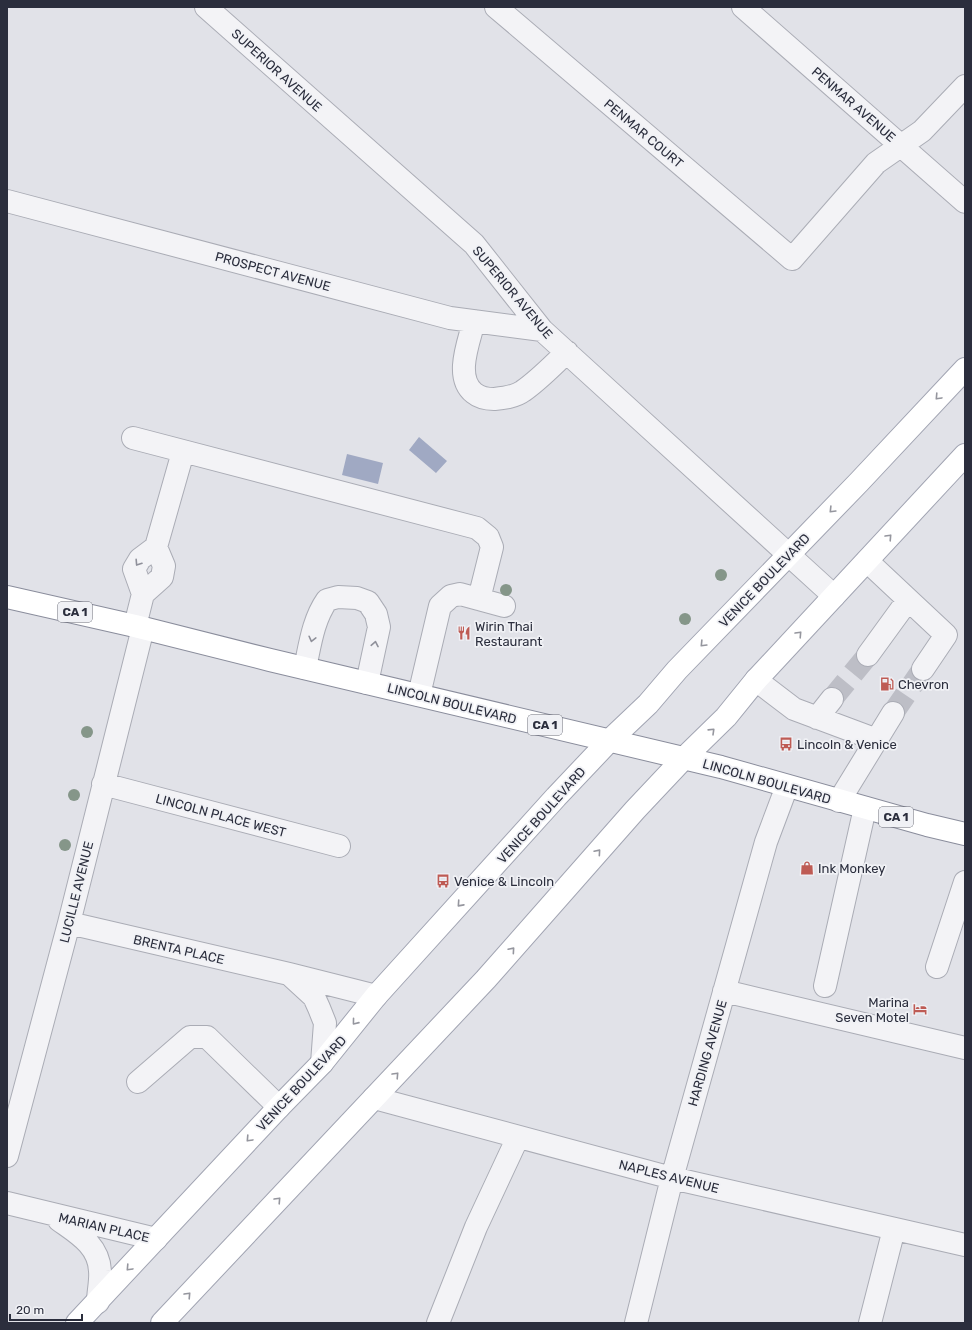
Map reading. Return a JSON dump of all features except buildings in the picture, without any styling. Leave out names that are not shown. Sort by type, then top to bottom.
[{"type":"main road","name":"VENICE BOULEVARD","points":[[77,1323],[279,1107],[322,1064],[376,996],[551,803],[609,741],[648,704],[677,670],[789,555],[965,369]]},
{"type":"main road","points":[[162,1323],[486,980],[636,810],[684,758],[726,717],[756,680],[965,454]]},
{"type":"main road","name":"LINCOLN BOULEVARD","points":[[7,597],[139,627],[721,767],[927,826],[965,834]]},
{"type":"street","name":"SUPERIOR AVENUE","points":[[206,7],[474,244],[542,330],[834,596]]},
{"type":"street","name":"PENMAR COURT","points":[[496,7],[792,259],[876,162],[902,145]]},
{"type":"street","name":"PENMAR AVENUE","points":[[743,7],[902,145],[965,202]]},
{"type":"street","points":[[902,145],[922,131],[965,86]]},
{"type":"street","name":"PROSPECT AVENUE","points":[[7,201],[450,318],[542,330]]},
{"type":"street","points":[[474,321],[464,363],[464,378],[470,390],[478,396],[488,399],[508,398],[522,392],[567,352]]},
{"type":"street","points":[[133,438],[477,528],[488,537],[492,547],[479,599]]},
{"type":"street","name":"LUCILLE AVENUE","points":[[7,1156],[69,923],[103,784],[139,627],[143,594],[162,577],[164,566],[156,547],[183,452]]},
{"type":"street","points":[[867,560],[946,635],[923,669]]},
{"type":"street","points":[[419,695],[440,606],[451,596],[460,594],[504,606]]},
{"type":"street","points":[[305,668],[316,622],[320,610],[326,600],[338,597],[356,598],[368,602],[376,614],[379,626],[367,683]]},
{"type":"street","points":[[868,655],[908,600]]},
{"type":"street","points":[[756,680],[794,709],[877,740]]},
{"type":"street","points":[[817,718],[832,699]]},
{"type":"street","points":[[839,801],[893,713]]},
{"type":"street","name":"LINCOLN PLACE WEST","points":[[103,784],[339,846]]},
{"type":"street","name":"HARDING AVENUE","points":[[636,1323],[672,1178],[724,990],[766,842],[787,786]]},
{"type":"street","points":[[825,986],[865,808]]},
{"type":"street","points":[[937,967],[965,882]]},
{"type":"street","name":"BRENTA PLACE","points":[[69,923],[289,974],[376,996]]},
{"type":"street","name":"BRENTA PLACE","points":[[289,974],[314,997],[325,1023],[322,1064]]},
{"type":"street","points":[[724,990],[965,1048]]},
{"type":"street","points":[[138,1082],[190,1037],[207,1037],[279,1107]]},
{"type":"street","name":"NAPLES AVENUE","points":[[374,1098],[672,1178],[965,1245]]},
{"type":"street","points":[[438,1323],[476,1227],[518,1137]]},
{"type":"street","name":"MARIAN PLACE","points":[[7,1204],[156,1239]]},
{"type":"street","name":"MARIAN PLACE","points":[[52,1214],[90,1244],[100,1270],[98,1302]]},
{"type":"street","points":[[870,1323],[894,1229]]},
{"type":"water","points":[[419,437],[447,461],[436,473],[409,450]]},
{"type":"water","points":[[347,454],[383,463],[378,484],[342,475]]},
{"type":"tunnel","points":[[832,699],[868,655]]},
{"type":"tunnel","points":[[893,713],[923,669]]},
{"type":"place","name":"Wirin Thai Restaurant","points":[[464,633]]},
{"type":"place","name":"Chevron","points":[[887,684]]},
{"type":"place","name":"Lincoln & Venice","points":[[786,744]]},
{"type":"place","name":"Ink Monkey","points":[[807,868]]},
{"type":"place","name":"Venice & Lincoln","points":[[443,881]]},
{"type":"place","name":"Marina Seven Motel","points":[[920,1009]]}]
